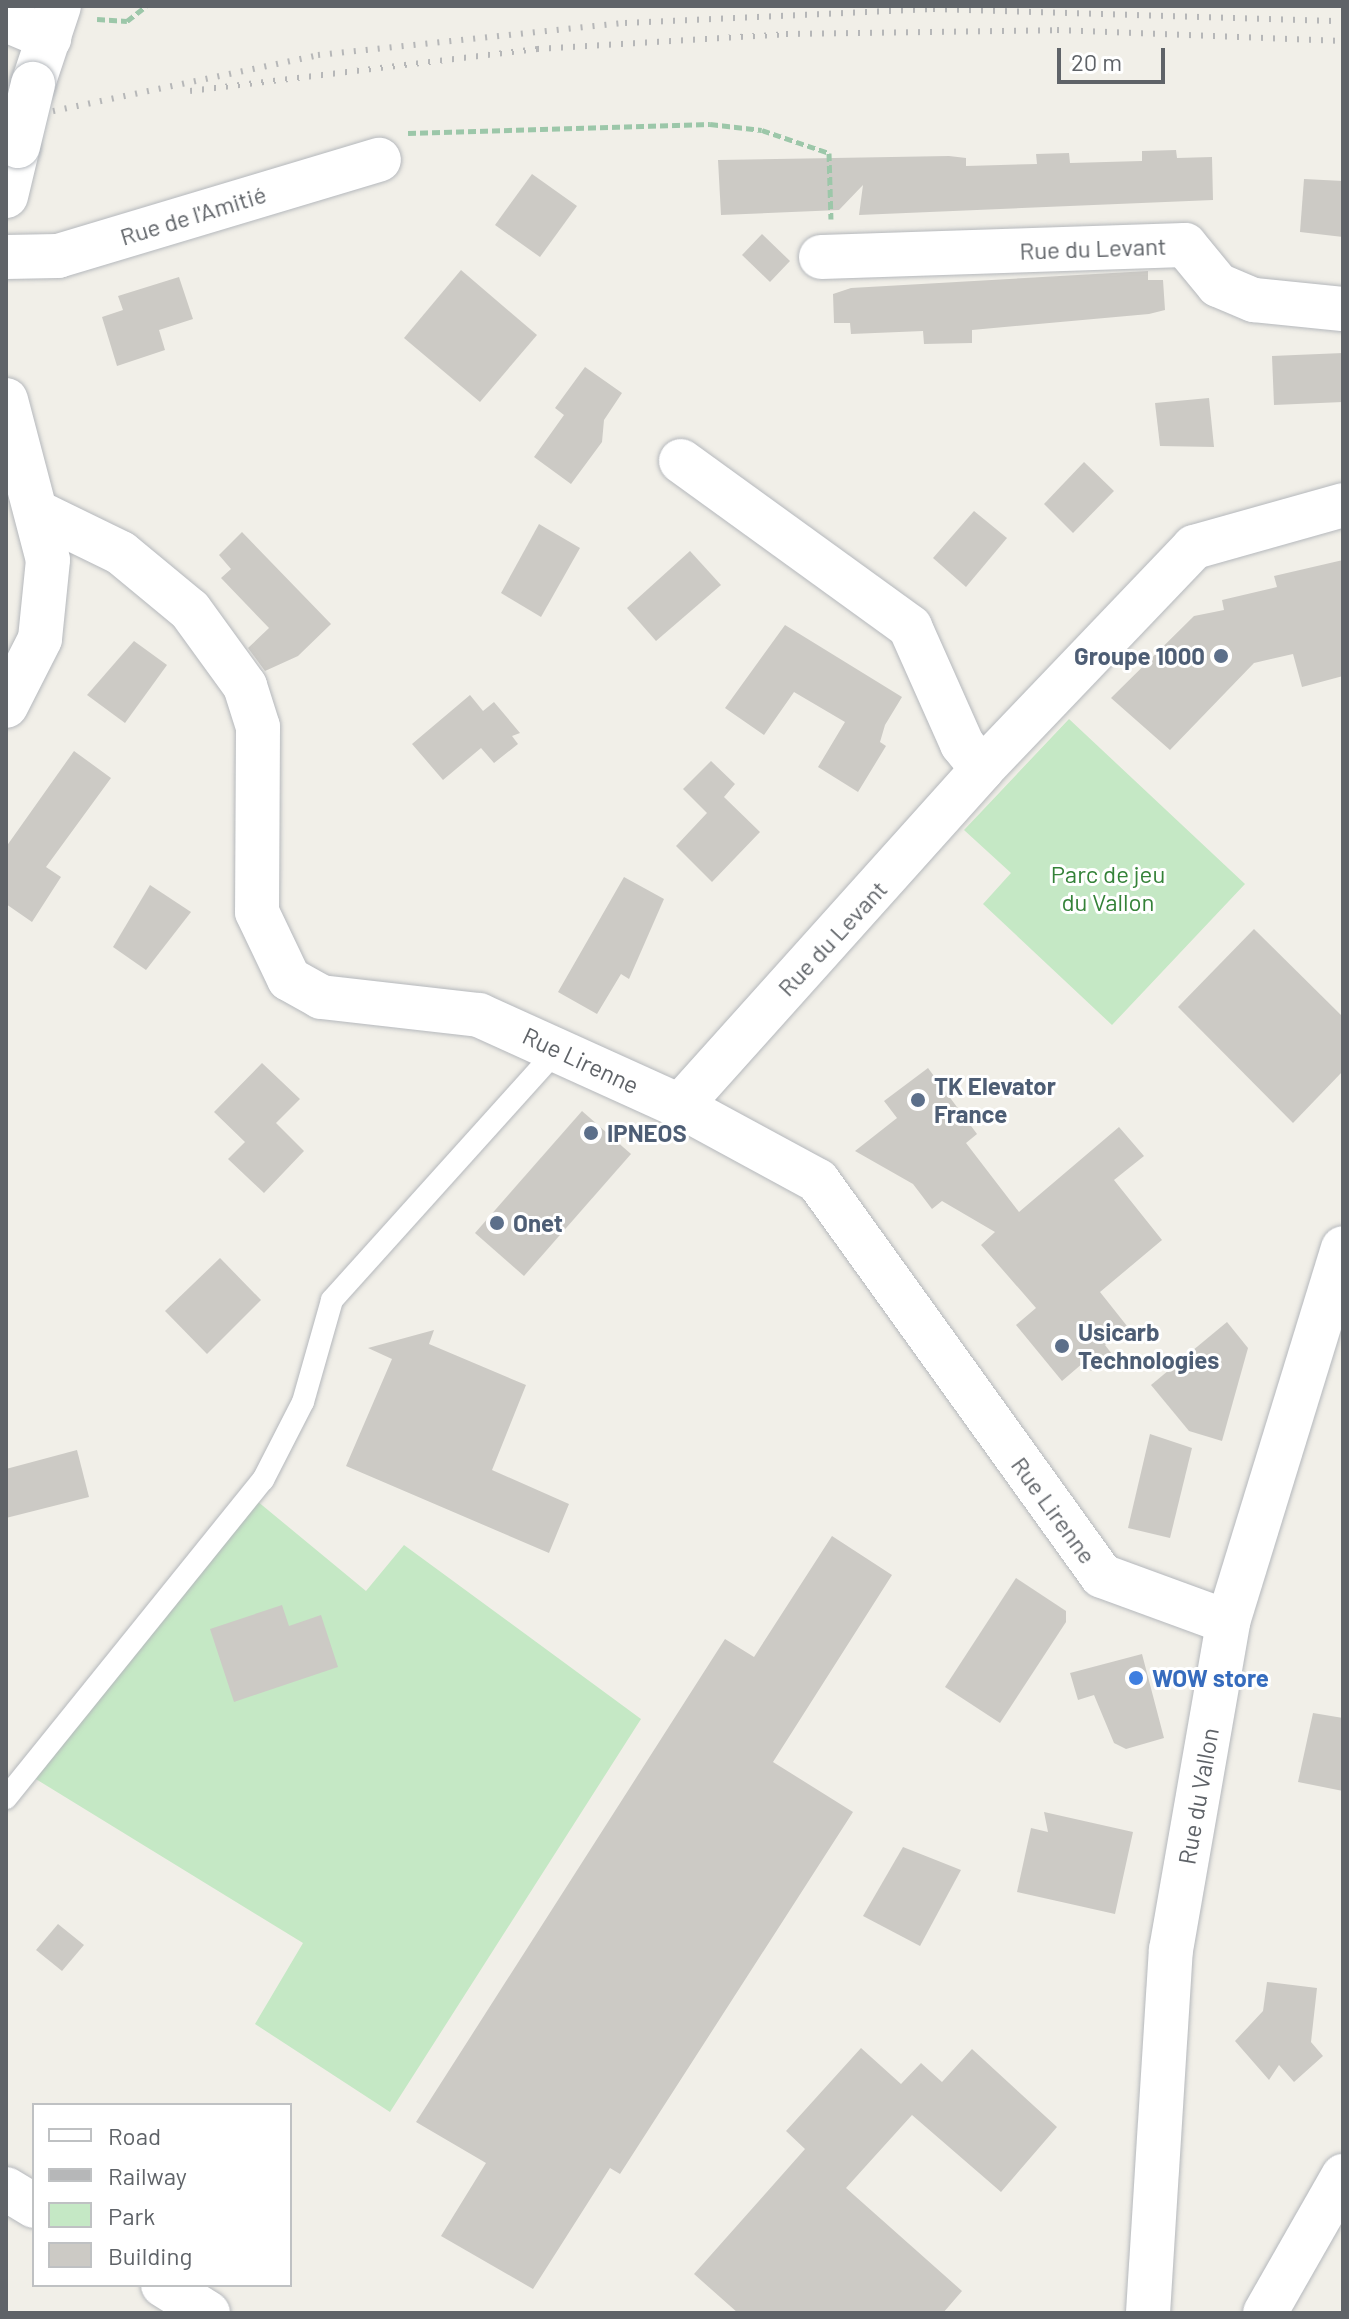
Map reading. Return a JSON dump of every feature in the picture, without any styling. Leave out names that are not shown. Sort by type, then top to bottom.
[{"type":"street","points":[[6,20],[65,20],[33,84],[6,196]]},
{"type":"street","name":"Rue de l'Amitié","points":[[6,257],[58,256],[389,147]]},
{"type":"street","name":"Rue du Levant","points":[[827,257],[1185,245],[1218,285],[1254,300],[1343,309]]},
{"type":"street","points":[[6,400],[37,512],[47,600],[24,681],[6,706]]},
{"type":"street","points":[[681,461],[910,627],[958,735],[982,769]]},
{"type":"street","name":"Rue du Levant","points":[[680,1106],[982,769],[1194,547],[1343,505]]},
{"type":"street","name":"Rue Lirenne","points":[[37,512],[121,553],[190,610],[245,686],[258,727],[257,912],[289,979],[321,997],[479,1015],[559,1048],[680,1106],[818,1181],[1102,1576],[1228,1622]]},
{"type":"street","name":"Rue du Vallon","points":[[1159,2308],[1171,1950],[1228,1622],[1343,1248]]},
{"type":"street","points":[[1265,2313],[1343,2176]]},
{"type":"street","points":[[6,2189],[32,2205]]},
{"type":"street","points":[[166,2287],[208,2313]]},
{"type":"lane","points":[[6,1798],[263,1480],[303,1402],[332,1300],[559,1048]]},
{"type":"path","points":[[65,20],[127,21],[146,6]]},
{"type":"path","points":[[389,147],[710,124],[813,141],[829,153],[827,257]]},
{"type":"green space","name":"Parc de jeu du Vallon","points":[[1069,719],[1245,884],[1112,1025],[983,904],[1011,873],[964,830]]},
{"type":"green space","points":[[251,1496],[366,1591],[404,1545],[641,1719],[390,2112],[255,2024],[303,1943],[26,1773]]},
{"type":"building","points":[[1176,150],[1177,158],[1212,157],[1213,200],[859,215],[863,185],[839,210],[721,215],[718,160],[949,156],[966,158],[966,166],[1037,164],[1036,154],[1069,153],[1070,163],[1142,161],[1142,151]]},
{"type":"building","points":[[532,174],[577,206],[540,257],[495,225]]},
{"type":"building","points":[[1304,179],[1343,181],[1343,237],[1300,232]]},
{"type":"building","points":[[762,234],[790,261],[770,282],[742,255]]},
{"type":"building","points":[[461,270],[537,335],[480,402],[404,338]]},
{"type":"building","points":[[1148,271],[1148,280],[1163,280],[1165,310],[1149,314],[972,330],[972,343],[924,344],[923,331],[851,334],[850,323],[834,323],[833,294],[851,288]]},
{"type":"building","points":[[179,277],[193,319],[159,330],[165,350],[117,366],[102,317],[123,310],[118,296]]},
{"type":"building","points":[[1343,353],[1343,402],[1274,405],[1272,356]]},
{"type":"building","points":[[585,367],[622,393],[604,420],[602,442],[571,484],[534,457],[564,415],[555,408]]},
{"type":"building","points":[[1209,398],[1214,447],[1160,446],[1155,403]]},
{"type":"building","points":[[1084,462],[1114,491],[1073,533],[1044,504]]},
{"type":"building","points":[[974,511],[1007,538],[966,587],[933,558]]},
{"type":"building","points":[[539,524],[580,548],[541,617],[501,593]]},
{"type":"building","points":[[242,532],[331,624],[298,656],[265,671],[248,648],[269,628],[221,578],[231,569],[219,555]]},
{"type":"building","points":[[690,551],[721,585],[656,641],[627,608]]},
{"type":"building","name":"Groupe 1000","points":[[1343,560],[1343,676],[1302,687],[1293,654],[1254,663],[1170,750],[1111,698],[1194,616],[1224,610],[1222,600],[1277,587],[1274,576]]},
{"type":"building","points":[[785,625],[902,697],[885,725],[880,742],[886,746],[858,792],[818,767],[845,722],[794,692],[764,735],[725,708]]},
{"type":"building","points":[[134,641],[167,665],[125,723],[87,695]]},
{"type":"building","points":[[470,695],[483,711],[494,702],[520,733],[512,736],[518,744],[494,763],[481,748],[443,780],[412,744]]},
{"type":"building","points":[[74,751],[111,778],[46,867],[61,877],[32,922],[6,904],[6,847]]},
{"type":"building","points":[[711,761],[735,784],[724,797],[760,832],[712,882],[676,846],[707,813],[683,789]]},
{"type":"building","points":[[624,877],[664,899],[629,979],[621,974],[597,1014],[558,992]]},
{"type":"building","points":[[150,885],[191,912],[146,970],[113,947]]},
{"type":"building","points":[[1254,929],[1343,1017],[1343,1071],[1293,1123],[1178,1007]]},
{"type":"building","points":[[262,1063],[300,1099],[276,1123],[304,1151],[264,1193],[228,1159],[245,1142],[214,1112]]},
{"type":"building","points":[[928,1068],[977,1134],[966,1143],[1019,1212],[1119,1127],[1144,1156],[1114,1180],[1162,1240],[1100,1292],[1127,1326],[1105,1345],[1112,1354],[1091,1371],[1083,1363],[1062,1381],[1016,1325],[1036,1308],[981,1245],[995,1232],[942,1201],[932,1209],[913,1184],[855,1151],[897,1118],[884,1101]]},
{"type":"building","points":[[582,1111],[631,1154],[524,1276],[475,1233]]},
{"type":"building","points":[[220,1258],[261,1300],[207,1354],[165,1311]]},
{"type":"building","points":[[1227,1322],[1248,1348],[1222,1441],[1189,1431],[1151,1385]]},
{"type":"building","points":[[434,1330],[429,1344],[526,1385],[492,1470],[569,1504],[549,1553],[346,1466],[392,1359],[368,1348]]},
{"type":"building","points":[[1150,1434],[1192,1448],[1170,1538],[1128,1528]]},
{"type":"building","points":[[77,1450],[89,1497],[6,1518],[6,1469]]},
{"type":"building","points":[[832,1536],[892,1575],[773,1762],[853,1812],[620,2174],[610,2168],[533,2289],[441,2236],[486,2163],[416,2122],[725,1639],[754,1657]]},
{"type":"building","points":[[1016,1578],[1066,1611],[1066,1622],[1000,1723],[945,1687]]},
{"type":"building","points":[[282,1605],[289,1626],[321,1615],[338,1667],[234,1702],[210,1629]]},
{"type":"building","points":[[1142,1654],[1164,1738],[1126,1749],[1114,1743],[1094,1695],[1078,1700],[1070,1673]]},
{"type":"building","points":[[1313,1713],[1343,1718],[1343,1791],[1298,1782]]},
{"type":"building","points":[[1044,1812],[1133,1832],[1115,1914],[1017,1892],[1031,1828],[1048,1832]]},
{"type":"building","points":[[903,1847],[961,1870],[920,1946],[863,1916]]},
{"type":"building","points":[[58,1924],[84,1945],[62,1971],[36,1950]]},
{"type":"building","points":[[1267,1982],[1317,1988],[1311,2042],[1323,2056],[1294,2082],[1279,2065],[1269,2080],[1235,2041],[1263,2011]]},
{"type":"building","points":[[861,2048],[901,2084],[921,2063],[942,2082],[972,2049],[1057,2127],[1001,2192],[912,2115],[846,2188],[962,2291],[943,2313],[738,2313],[694,2274],[805,2149],[786,2131]]},
{"type":"railway","points":[[6,121],[318,55],[625,23],[933,9],[1343,21]]},
{"type":"railway","points":[[190,91],[537,49],[786,34],[1057,30],[1343,41]]},
{"type":"place","name":"Groupe 1000","points":[[1221,656]]},
{"type":"place","name":"TK Elevator France","points":[[918,1100]]},
{"type":"place","name":"IPNEOS","points":[[591,1133]]},
{"type":"place","name":"Onet","points":[[497,1223]]},
{"type":"place","name":"Usicarb Technologies","points":[[1062,1346]]},
{"type":"place","name":"WOW store","points":[[1136,1678]]}]
